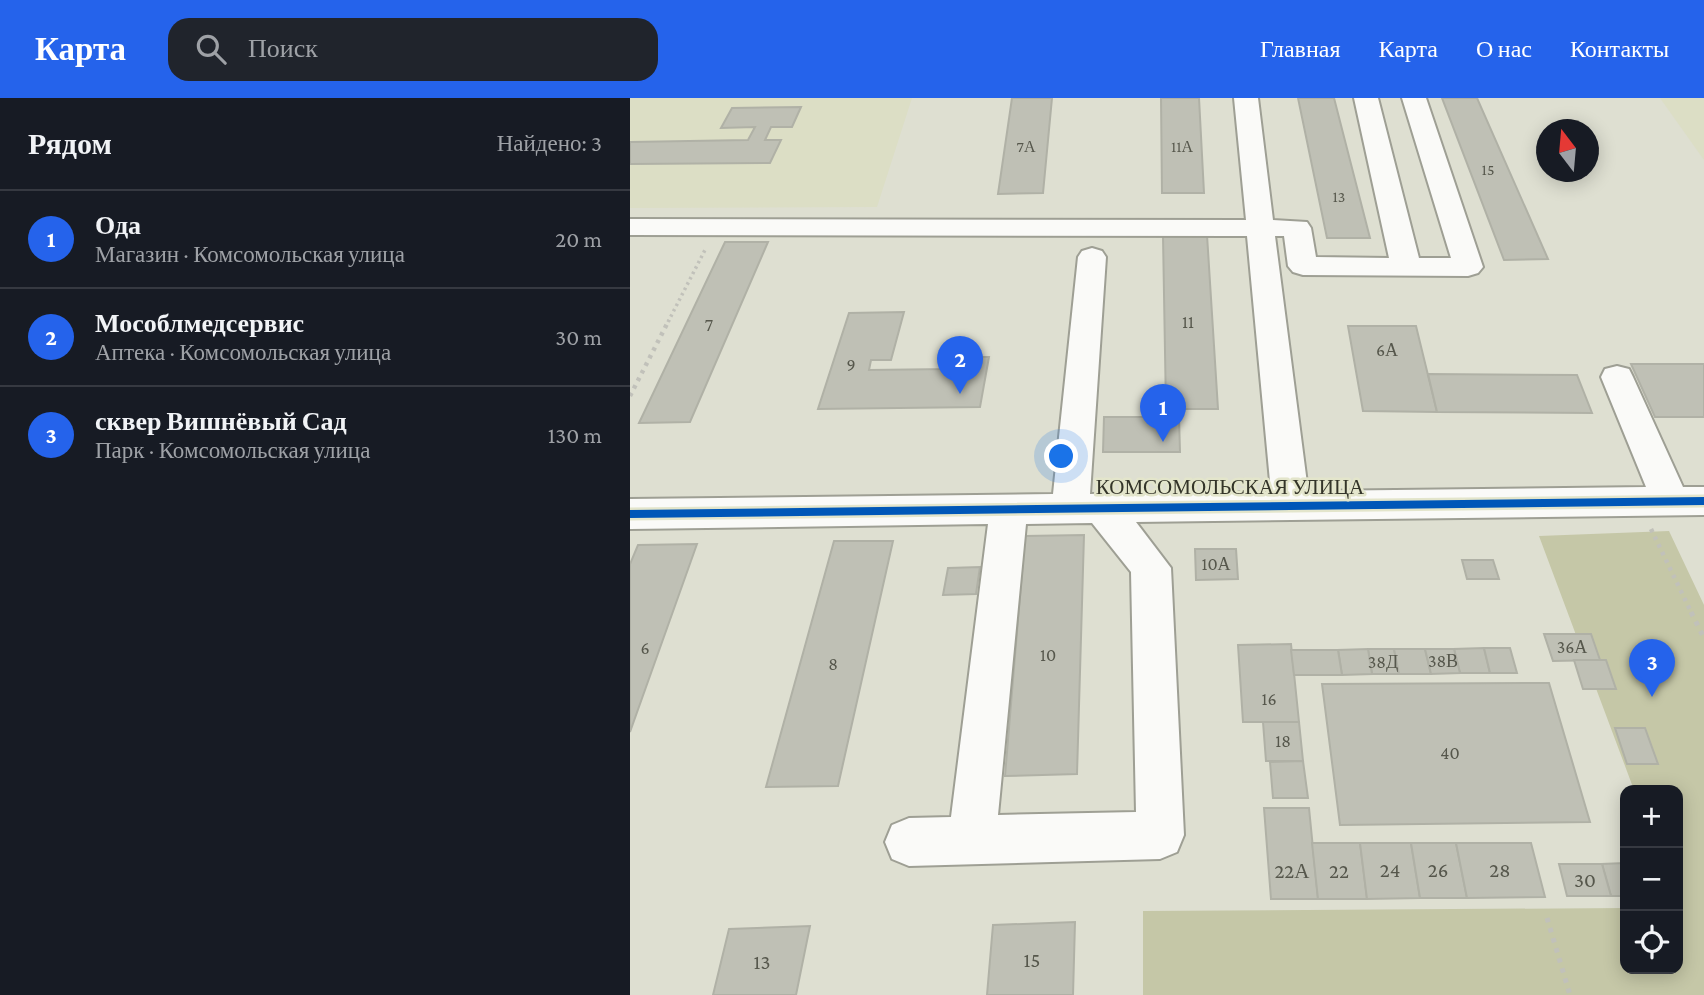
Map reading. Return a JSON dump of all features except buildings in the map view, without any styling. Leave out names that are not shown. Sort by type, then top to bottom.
[{"type":"street","points":[[1246,98],[1291,506]]},
{"type":"street","points":[[1366,98],[1406,266]]},
{"type":"street","points":[[630,227],[1297,228],[1303,266],[1468,267],[1414,98]]},
{"type":"street","points":[[909,842],[1160,835],[1151,568],[1085,507],[1092,257]]},
{"type":"street","points":[[1617,377],[1673,507]]},
{"type":"street","name":"КОМСОМОЛЬСКАЯ УЛИЦА","points":[[630,514],[1085,507],[1673,507]]},
{"type":"street","points":[[972,840],[1009,508]]},
{"type":"path","points":[[630,396],[717,226]]},
{"type":"path","points":[[1673,507],[1704,638]]},
{"type":"path","points":[[1547,918],[1570,995]]},
{"type":"shaded area","points":[[630,98],[912,98],[877,207],[630,208]]},
{"type":"shaded area","points":[[1660,98],[1704,98],[1704,160]]},
{"type":"shaded area","points":[[1669,531],[1704,605],[1704,995],[1143,995],[1143,911],[1620,908],[1620,974],[1683,974],[1683,785],[1632,785],[1539,536]]},
{"type":"cycle path","points":[[630,514],[1704,501]]},
{"type":"place","name":"Мособлмедсервис","points":[[960,394]]},
{"type":"place","name":"Ода","points":[[1163,442]]},
{"type":"place","name":"сквер Вишнёвый Сад","points":[[1652,697]]}]
